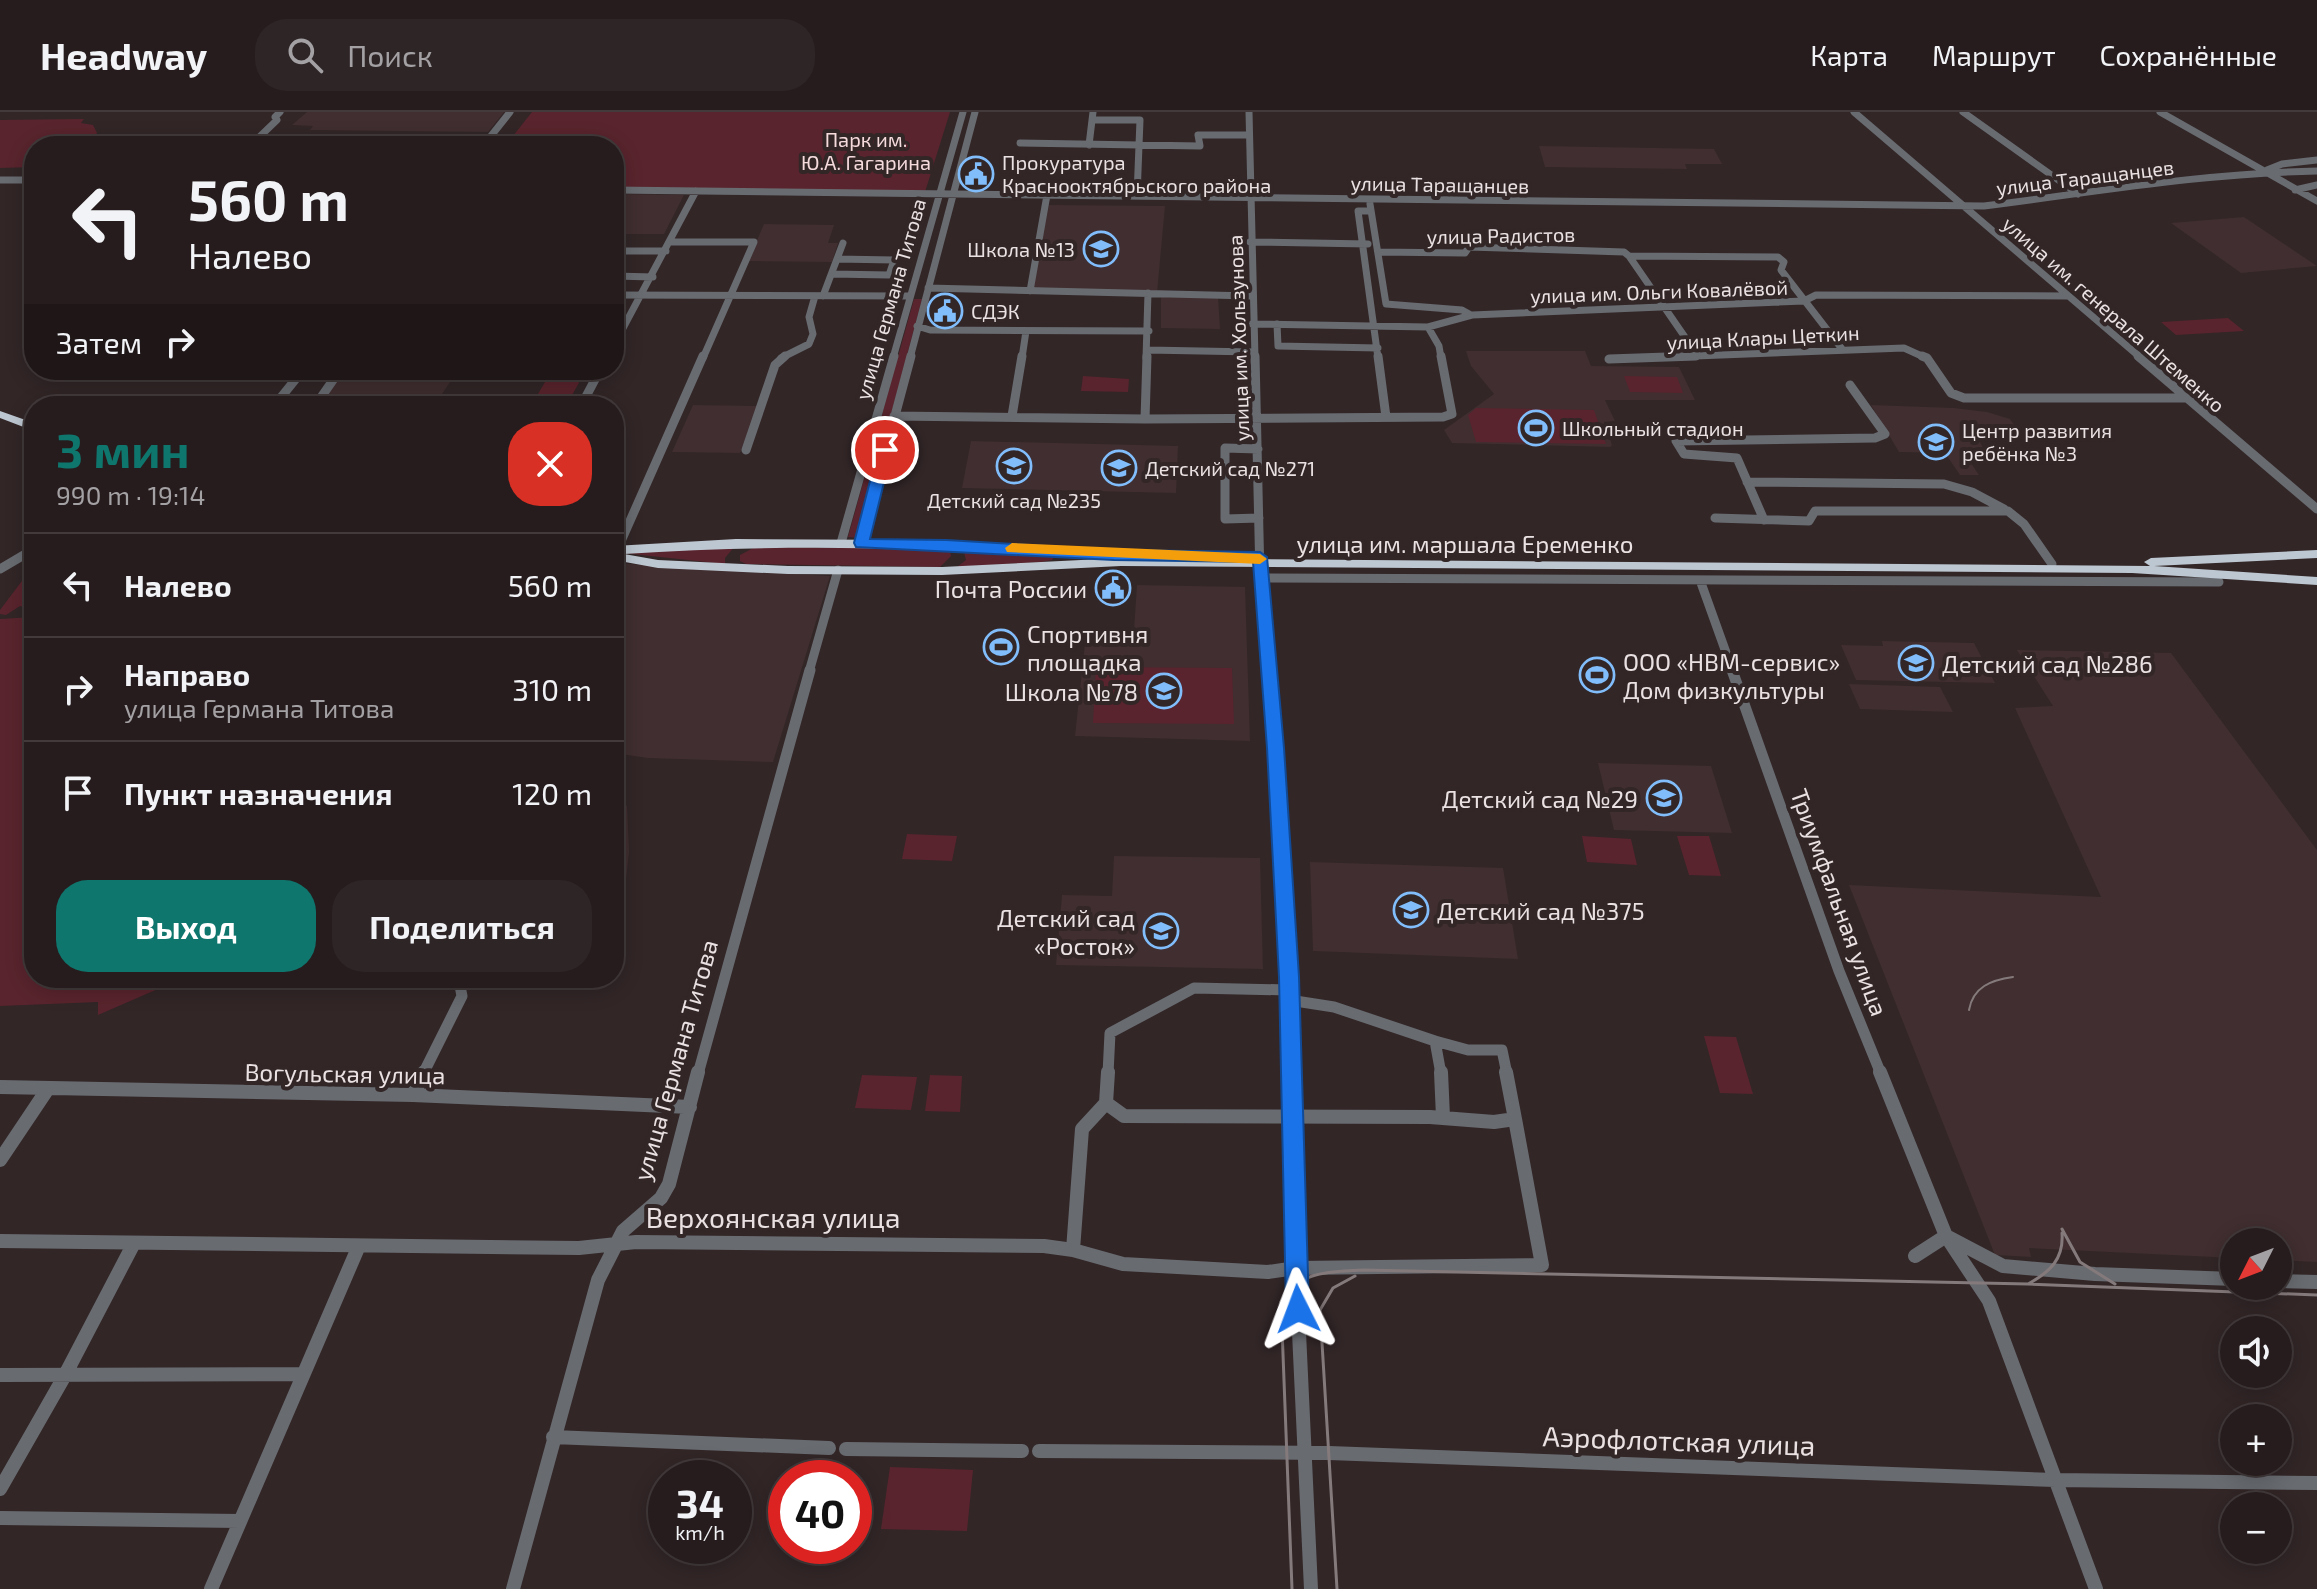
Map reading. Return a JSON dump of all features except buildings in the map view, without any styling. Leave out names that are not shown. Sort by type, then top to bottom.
[{"type":"highway","points":[[0,414],[24,423]]},
{"type":"highway","points":[[738,568],[732,554],[749,542]]},
{"type":"highway","name":"улица им. маршала Еременко","points":[[624,549],[749,542],[946,544],[1260,566],[2052,564],[2317,554]]},
{"type":"highway","points":[[942,571],[957,556],[946,544]]},
{"type":"highway","points":[[2270,554],[2269,567],[2298,581]]},
{"type":"highway","name":"улица им. маршала Еременко","points":[[624,558],[658,564],[738,568],[942,571],[1121,562],[1692,575],[2132,569],[2317,581]]},
{"type":"street","points":[[260,136],[277,120],[275,117],[280,112]]},
{"type":"street","points":[[491,136],[510,112]]},
{"type":"street","name":"улица Германа Титова","points":[[841,543],[911,296],[918,260],[963,112]]},
{"type":"street","name":"улица Германа Титова","points":[[861,543],[975,112]]},
{"type":"street","name":"улица им. Хользунова","points":[[1249,112],[1247,135],[1260,566],[1276,748],[1289,995],[1296,1268],[1311,1589]]},
{"type":"street","name":"улица им. генерала Штеменко","points":[[1854,112],[2317,509]]},
{"type":"street","points":[[1963,112],[2078,194]]},
{"type":"street","points":[[2160,112],[2317,201]]},
{"type":"street","points":[[1089,145],[1092,116],[1140,120],[1137,196]]},
{"type":"street","points":[[1020,143],[1200,146],[1198,135],[1247,135]]},
{"type":"street","name":"улица Таращанцев","points":[[2263,172],[2282,164],[2317,160]]},
{"type":"street","name":"улица Таращанцев","points":[[624,190],[1963,206],[2263,172],[2317,171]]},
{"type":"street","points":[[2299,173],[2317,184]]},
{"type":"street","points":[[0,180],[24,180]]},
{"type":"street","points":[[2295,190],[2317,184]]},
{"type":"street","points":[[624,328],[696,191]]},
{"type":"street","points":[[1030,291],[1047,195]]},
{"type":"street","points":[[1369,199],[1386,304],[1462,310],[1472,315]]},
{"type":"street","points":[[1371,211],[1358,211],[1386,417]]},
{"type":"street","points":[[624,535],[754,242],[671,242]]},
{"type":"street","name":"улица Радистов","points":[[1250,242],[1364,244],[1377,248],[1465,253],[1469,247],[1778,257],[1784,262],[1781,270],[1804,301]]},
{"type":"street","points":[[746,450],[775,365],[780,358],[809,344],[813,334],[809,317],[832,274],[843,243]]},
{"type":"street","points":[[624,251],[666,251]]},
{"type":"street","points":[[1627,254],[1698,356]]},
{"type":"street","points":[[837,259],[904,260]]},
{"type":"street","points":[[832,274],[889,275],[894,260]]},
{"type":"street","points":[[624,276],[653,277]]},
{"type":"street","points":[[624,295],[911,296],[927,292],[1030,291],[1251,296]]},
{"type":"street","points":[[1145,419],[1148,293]]},
{"type":"street","name":"улица им. Ольги Ковалёвой","points":[[1252,324],[1428,327],[1472,315],[1804,301],[1816,295],[2067,296]]},
{"type":"street","points":[[1804,301],[1830,329],[1842,349]]},
{"type":"street","points":[[1277,324],[1278,346],[1378,348]]},
{"type":"street","points":[[917,326],[930,330],[1149,331]]},
{"type":"street","points":[[894,416],[1433,418],[1452,414],[1439,346],[1428,327]]},
{"type":"street","points":[[1012,416],[1026,331]]},
{"type":"street","name":"улица Клары Цеткин","points":[[1609,359],[1904,348],[1927,358],[1951,393],[1964,398],[2187,398]]},
{"type":"street","points":[[1148,350],[1253,352]]},
{"type":"street","points":[[282,396],[295,380]]},
{"type":"street","points":[[1764,520],[1734,456],[1684,454],[1676,441],[1875,438],[1885,434],[1850,385]]},
{"type":"street","points":[[1258,449],[1225,448],[1225,519],[1259,518]]},
{"type":"street","points":[[1747,482],[1944,484],[1972,492],[2008,511],[2024,524],[2052,564]]},
{"type":"street","points":[[1715,518],[1809,521],[1815,511],[2008,511]]},
{"type":"street","points":[[0,569],[24,555]]},
{"type":"street","name":"улица Германа Титова","points":[[513,1589],[598,1280],[613,1245],[623,1231],[650,1209],[665,1191],[838,570]]},
{"type":"street","points":[[1692,575],[2219,582]]},
{"type":"street","name":"Триумфальная улица","points":[[1692,575],[1839,971],[1946,1236],[1989,1301],[2096,1589]]},
{"type":"street","points":[[413,1095],[462,996],[460,988]]},
{"type":"street","points":[[1073,1250],[1082,1129],[1106,1103],[1110,1033],[1194,988],[1289,995],[1468,1050],[1502,1050],[1515,1119],[1495,1124],[1443,1117],[1291,1120],[1124,1116],[1106,1103]]},
{"type":"street","points":[[1435,1041],[1441,1061],[1443,1117]]},
{"type":"street","name":"Вогульская улица","points":[[0,1087],[413,1095],[690,1107]]},
{"type":"street","points":[[0,1160],[47,1090]]},
{"type":"street","name":"Верхоянская улица","points":[[0,1241],[358,1248],[579,1248],[636,1242],[1012,1245],[1073,1250],[1123,1264],[1268,1272],[1296,1268],[1542,1265],[1515,1119]]},
{"type":"street","points":[[1915,1256],[1946,1236],[2003,1266],[2095,1274],[2220,1278]]},
{"type":"street","points":[[0,1489],[64,1377],[133,1245]]},
{"type":"street","points":[[211,1589],[358,1248]]},
{"type":"street","points":[[2292,1281],[2317,1282]]},
{"type":"street","points":[[0,1375],[303,1374]]},
{"type":"street","name":"Аэрофлотская улица","points":[[553,1437],[838,1448],[1304,1455],[2055,1480],[2317,1483]]},
{"type":"street","points":[[0,1518],[240,1521]]},
{"type":"shaded area","points":[[307,112],[504,112],[488,132],[310,130],[313,126],[292,125]]},
{"type":"shaded area","points":[[1539,146],[1714,149],[1722,164],[1685,164],[1687,169],[1545,167]]},
{"type":"shaded area","points":[[624,194],[684,195],[664,234],[624,234]]},
{"type":"shaded area","name":"Школа №13","points":[[1049,205],[1165,206],[1157,293],[1031,291]]},
{"type":"shaded area","points":[[2244,217],[2317,266],[2241,273],[2171,223]]},
{"type":"shaded area","points":[[764,224],[834,225],[828,243],[838,243],[832,262],[748,261]]},
{"type":"shaded area","points":[[1161,297],[1218,297],[1220,329],[1161,328]]},
{"type":"shaded area","points":[[1466,351],[1585,351],[1591,366],[1679,367],[1695,400],[1605,400],[1615,421],[1604,422],[1612,445],[1610,447],[1452,443],[1444,430],[1494,394],[1471,366]]},
{"type":"shaded area","points":[[336,380],[451,380],[441,396],[324,396]]},
{"type":"shaded area","points":[[693,405],[758,406],[740,453],[672,452]]},
{"type":"shaded area","name":"Центр развития ребёнка №3","points":[[1871,405],[1987,412],[2010,419],[2022,436],[1976,435],[1983,448],[1961,448],[1979,475],[1960,475],[1945,453],[1899,452]]},
{"type":"shaded area","points":[[971,441],[1178,446],[1176,493],[962,488]]},
{"type":"shaded area","points":[[624,564],[830,576],[773,762],[624,754]]},
{"type":"shaded area","name":"Школа №78","points":[[1137,585],[1245,587],[1250,741],[1075,736],[1085,643],[1133,645]]},
{"type":"shaded area","name":"Детский сад №286","points":[[1882,641],[1974,643],[1995,683],[1856,680],[1841,645],[1883,646]]},
{"type":"shaded area","points":[[2017,650],[2171,653],[2317,850],[2317,1262],[2292,1261],[2292,1228],[2220,1228],[2220,1257],[2029,1248],[2031,1257],[1995,1255],[1849,885],[2101,897],[2015,708],[2053,706]]},
{"type":"shaded area","points":[[1849,684],[1940,687],[1953,712],[1860,709]]},
{"type":"shaded area","name":"Детский сад №29","points":[[1598,763],[1711,766],[1732,833],[1614,830]]},
{"type":"shaded area","points":[[624,803],[627,806],[629,852],[624,891]]},
{"type":"shaded area","name":"Детский сад «Росток»","points":[[1114,856],[1260,858],[1263,969],[1056,965],[1062,895],[1112,896]]},
{"type":"shaded area","name":"Детский сад №375","points":[[1310,862],[1503,868],[1518,959],[1313,951]]},
{"type":"green space","name":"Парк им. Ю.А. Гагарина","points":[[532,112],[950,112],[925,192],[624,187],[624,136],[513,136]]},
{"type":"green space","points":[[84,119],[81,123],[93,125],[97,133],[94,136],[24,136],[24,167],[0,168],[0,120]]},
{"type":"green space","points":[[914,299],[922,299],[858,538],[848,537]]},
{"type":"green space","points":[[2228,318],[2244,331],[2176,335],[2161,322]]},
{"type":"green space","points":[[1083,376],[1129,379],[1128,392],[1081,391]]},
{"type":"green space","points":[[1624,376],[1677,377],[1683,393],[1630,392]]},
{"type":"green space","points":[[546,380],[580,380],[572,396],[537,396]]},
{"type":"green space","name":"Школьный стадион","points":[[1476,408],[1594,410],[1606,444],[1476,442],[1468,415]]},
{"type":"green space","points":[[735,546],[725,558],[725,564],[624,553]]},
{"type":"green space","points":[[755,547],[942,549],[950,552],[951,556],[940,567],[746,564],[740,561],[740,555]]},
{"type":"green space","points":[[963,548],[1051,554],[1054,557],[1041,562],[957,567],[966,560]]},
{"type":"green space","points":[[24,578],[24,607],[20,606],[6,615],[0,614]]},
{"type":"green space","points":[[24,618],[24,988],[160,988],[98,1015],[98,1002],[0,1006],[0,619]]},
{"type":"green space","name":"Спортивня площадка","points":[[991,633],[1016,634],[1012,662],[986,661]]},
{"type":"green space","points":[[1096,667],[1232,668],[1234,724],[1093,723]]},
{"type":"green space","points":[[907,834],[957,836],[952,861],[902,859]]},
{"type":"green space","points":[[1582,836],[1631,839],[1637,865],[1587,862]]},
{"type":"green space","points":[[1677,836],[1709,836],[1721,876],[1689,875]]},
{"type":"green space","points":[[1704,1036],[1736,1037],[1753,1094],[1720,1093]]},
{"type":"green space","points":[[862,1075],[917,1077],[911,1110],[855,1108]]},
{"type":"green space","points":[[930,1075],[962,1076],[960,1112],[925,1111]]},
{"type":"green space","points":[[890,1467],[973,1470],[967,1531],[881,1529]]},
{"type":"tram line","points":[[1969,1010],[1974,996],[1984,986],[2013,977]]},
{"type":"tram line","points":[[2062,1229],[2080,1262],[2115,1284]]},
{"type":"tram line","points":[[2028,1284],[2054,1264],[2061,1250],[2062,1233]]},
{"type":"tram line","points":[[1292,1589],[1281,1302],[1306,1278],[1363,1270],[2028,1284]]},
{"type":"tram line","points":[[1337,1589],[1320,1310],[1333,1288],[1355,1276]]},
{"type":"tram line","points":[[2028,1284],[2317,1295]]},
{"type":"slow traffic","points":[[1012,548],[1114,555],[1260,559]]},
{"type":"place","name":"Прокуратура Краснооктябрьского района","points":[[976,174]]},
{"type":"place","name":"Школа №13","points":[[1101,249]]},
{"type":"place","name":"СДЭК","points":[[945,311]]},
{"type":"place","name":"Школьный стадион","points":[[1536,428]]},
{"type":"place","name":"Центр развития ребёнка №3","points":[[1936,442]]},
{"type":"place","name":"Детский сад №235","points":[[1014,466]]},
{"type":"place","name":"Детский сад №271","points":[[1119,468]]},
{"type":"place","name":"Почта России","points":[[1113,588]]},
{"type":"place","name":"Спортивня площадка","points":[[1001,647]]},
{"type":"place","name":"Детский сад №286","points":[[1916,663]]},
{"type":"place","name":"ООО «НВМ-сервис» Дом физкультуры","points":[[1597,675]]},
{"type":"place","name":"Школа №78","points":[[1164,691]]},
{"type":"place","name":"Детский сад №29","points":[[1664,798]]},
{"type":"place","name":"Детский сад №375","points":[[1411,910]]},
{"type":"place","name":"Детский сад «Росток»","points":[[1161,931]]},
{"type":"route","points":[[885,450],[861,543],[946,544],[1114,555],[1260,557],[1276,748],[1289,977],[1298,1309]]}]
